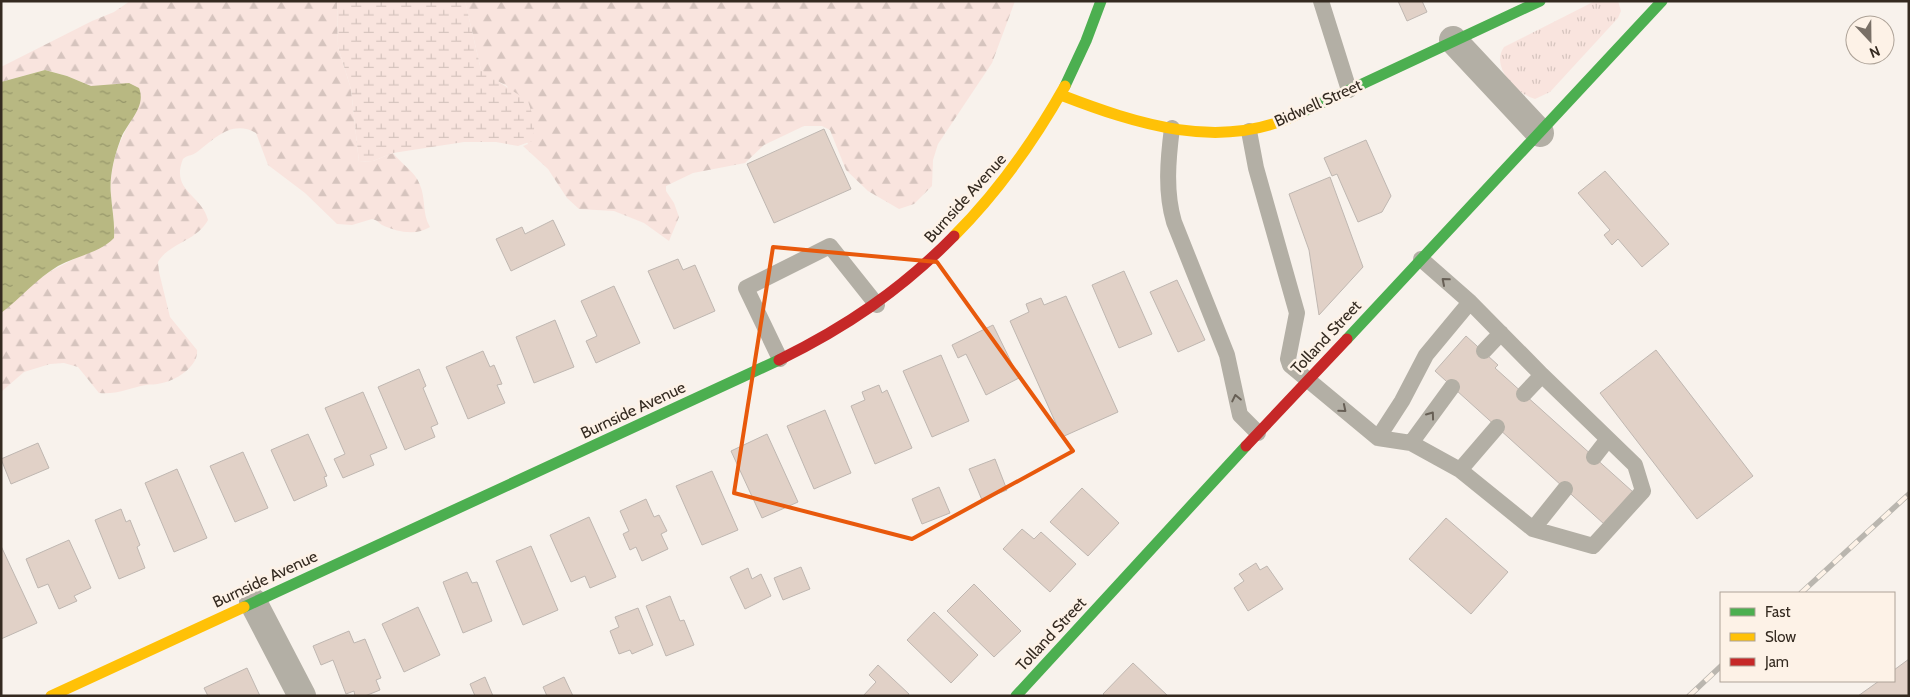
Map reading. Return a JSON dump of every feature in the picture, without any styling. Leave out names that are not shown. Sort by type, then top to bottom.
[{"type":"main road","name":"Burnside Avenue","points":[[51,696],[780,359],[831,333],[877,305],[947,245],[1014,170],[1061,95],[1101,1]]},
{"type":"main road","name":"Bidwell Street","points":[[1061,95],[1114,116],[1172,128],[1214,134],[1249,130],[1291,118],[1453,40],[1540,1]]},
{"type":"main road","name":"Tolland Street","points":[[1016,696],[1307,380],[1662,1]]},
{"type":"street","points":[[1453,40],[1540,133]]},
{"type":"street","points":[[253,602],[302,696]]},
{"type":"lane","points":[[1321,1],[1349,90]]},
{"type":"lane","points":[[1172,128],[1168,160],[1170,210],[1227,355],[1240,415],[1258,433]]},
{"type":"lane","points":[[1249,130],[1256,168],[1297,312],[1288,358],[1290,365],[1378,438],[1411,443],[1460,470],[1533,529],[1593,546],[1643,492],[1635,465],[1470,302],[1421,260]]},
{"type":"lane","points":[[780,359],[746,288],[830,246],[877,305]]},
{"type":"lane","points":[[1378,438],[1402,401],[1426,355],[1470,302]]},
{"type":"lane","points":[[1484,351],[1501,333]]},
{"type":"lane","points":[[1524,394],[1542,375]]},
{"type":"lane","points":[[1411,443],[1452,387]]},
{"type":"lane","points":[[1460,470],[1497,427]]},
{"type":"lane","points":[[1594,457],[1608,439]]},
{"type":"lane","points":[[1533,529],[1565,489]]},
{"type":"highlighted area","points":[[773,247],[937,262],[1073,451],[912,539],[734,493]]},
{"type":"green space","points":[[130,1],[337,1],[338,47],[351,89],[359,162],[373,161],[393,153],[418,180],[430,227],[425,230],[406,232],[382,225],[372,219],[352,225],[337,224],[305,193],[268,165],[256,133],[247,129],[231,129],[183,159],[180,170],[181,179],[188,192],[200,204],[208,220],[197,233],[169,250],[158,262],[170,317],[197,350],[197,356],[190,367],[179,376],[167,382],[117,392],[99,393],[78,367],[64,363],[50,364],[24,372],[1,392],[1,313],[30,285],[51,271],[114,238],[111,194],[112,172],[121,141],[136,113],[102,87],[91,86],[67,76],[45,70],[1,82],[1,67],[92,21],[114,12]]},
{"type":"green space","points":[[337,1],[465,1],[481,70],[528,101],[535,123],[532,141],[518,146],[496,142],[464,142],[393,153],[373,161],[359,162],[351,89],[338,47]]},
{"type":"green space","points":[[465,1],[1015,1],[992,63],[938,144],[933,160],[932,186],[914,204],[899,209],[868,191],[846,170],[830,130],[822,126],[804,126],[764,145],[745,163],[693,173],[666,186],[666,191],[674,203],[679,217],[669,241],[644,223],[614,211],[579,209],[567,198],[548,169],[523,146],[528,144],[507,86],[481,70]]},
{"type":"green space","points":[[1595,1],[1618,1],[1621,11],[1618,18],[1550,92],[1535,99],[1513,85],[1507,78],[1500,62],[1504,47]]},
{"type":"water","points":[[45,70],[67,76],[91,86],[129,83],[139,88],[140,102],[120,141],[112,168],[111,188],[114,238],[102,247],[50,271],[1,313],[1,82]]},
{"type":"building","points":[[1398,1],[1422,1],[1427,12],[1407,21]]},
{"type":"building","points":[[824,129],[851,189],[774,223],[747,164]]},
{"type":"building","points":[[1366,140],[1391,196],[1382,212],[1358,222],[1337,174],[1332,176],[1324,158]]},
{"type":"building","points":[[1605,171],[1669,244],[1642,267],[1618,239],[1612,245],[1604,235],[1610,230],[1578,193]]},
{"type":"building","points":[[1330,177],[1363,267],[1319,315],[1309,250],[1289,194]]},
{"type":"building","points":[[553,220],[565,245],[511,271],[496,239],[522,227],[525,234]]},
{"type":"building","points":[[678,259],[683,270],[695,265],[715,311],[674,329],[648,271]]},
{"type":"building","points":[[1124,271],[1152,334],[1119,348],[1092,285]]},
{"type":"building","points":[[1177,280],[1205,340],[1178,352],[1150,292]]},
{"type":"building","points":[[614,286],[640,343],[596,363],[586,341],[597,336],[581,301]]},
{"type":"building","points":[[1066,296],[1118,412],[1062,437],[1010,321],[1029,312],[1026,304],[1041,298],[1044,305]]},
{"type":"building","points":[[555,320],[574,367],[534,383],[516,337]]},
{"type":"building","points":[[993,325],[1019,378],[986,395],[966,354],[958,358],[952,345]]},
{"type":"building","points":[[1466,336],[1498,365],[1495,368],[1633,492],[1604,524],[1435,371]]},
{"type":"building","points":[[1656,350],[1753,476],[1697,519],[1600,393]]},
{"type":"building","points":[[483,351],[490,367],[494,365],[502,384],[497,385],[505,403],[468,419],[446,367]]},
{"type":"building","points":[[941,355],[969,421],[932,437],[903,371]]},
{"type":"building","points":[[419,369],[426,386],[423,388],[438,424],[431,427],[435,437],[405,450],[378,387]]},
{"type":"building","points":[[879,385],[882,393],[887,390],[912,448],[875,464],[851,406],[865,400],[862,392]]},
{"type":"building","points":[[363,392],[387,448],[370,455],[374,465],[343,478],[334,459],[345,454],[325,408]]},
{"type":"building","points":[[825,410],[851,473],[814,489],[787,426]]},
{"type":"building","points":[[308,434],[327,476],[324,477],[327,486],[294,501],[271,450]]},
{"type":"building","points":[[767,434],[798,502],[762,518],[731,451]]},
{"type":"building","points":[[38,443],[49,468],[11,484],[1,459]]},
{"type":"building","points":[[243,452],[268,508],[235,522],[210,466]]},
{"type":"building","points":[[995,459],[1007,490],[982,500],[969,469]]},
{"type":"building","points":[[177,469],[207,538],[174,552],[145,483]]},
{"type":"building","points":[[712,471],[738,530],[702,545],[676,486]]},
{"type":"building","points":[[939,487],[950,513],[922,524],[912,499]]},
{"type":"building","points":[[1082,488],[1119,523],[1088,556],[1050,522]]},
{"type":"building","points":[[646,499],[654,517],[659,515],[667,531],[661,534],[668,549],[642,561],[636,547],[630,550],[623,534],[629,531],[620,511]]},
{"type":"building","points":[[121,509],[126,522],[130,520],[140,545],[137,547],[145,568],[119,579],[95,520]]},
{"type":"building","points":[[589,517],[616,577],[590,588],[585,576],[571,582],[550,535]]},
{"type":"building","points":[[1446,518],[1508,572],[1471,614],[1409,559]]},
{"type":"building","points":[[1022,529],[1034,539],[1041,532],[1076,564],[1050,592],[1003,549]]},
{"type":"building","points":[[69,540],[91,588],[74,596],[77,601],[59,609],[48,584],[38,588],[26,559]]},
{"type":"building","points":[[1,546],[37,623],[1,639]]},
{"type":"building","points":[[531,546],[558,610],[523,625],[496,561]]},
{"type":"building","points":[[1256,563],[1260,570],[1267,566],[1283,589],[1248,611],[1234,588],[1244,581],[1239,574]]},
{"type":"building","points":[[801,567],[810,589],[783,600],[774,578]]},
{"type":"building","points":[[748,568],[752,579],[761,574],[771,596],[745,609],[730,577]]},
{"type":"building","points":[[467,572],[472,583],[477,582],[492,621],[463,633],[443,582]]},
{"type":"building","points":[[974,584],[1021,631],[994,657],[947,611]]},
{"type":"building","points":[[670,596],[680,621],[684,620],[694,645],[666,656],[646,606]]},
{"type":"building","points":[[418,607],[440,655],[404,672],[382,624]]},
{"type":"building","points":[[638,608],[653,645],[632,654],[630,650],[619,654],[610,631],[619,627],[615,617]]},
{"type":"building","points":[[934,612],[978,655],[951,683],[907,640]]},
{"type":"building","points":[[349,631],[354,643],[365,639],[381,678],[376,680],[380,690],[365,696],[355,696],[354,691],[346,694],[333,660],[321,665],[313,646]]},
{"type":"building","points":[[1909,659],[1909,696],[1858,696],[1878,682],[1895,682],[1895,669]]},
{"type":"building","points":[[1133,663],[1168,696],[1105,696],[1103,694]]},
{"type":"building","points":[[878,665],[909,694],[908,696],[863,696],[876,682],[869,675]]},
{"type":"building","points":[[247,668],[260,696],[208,696],[204,688]]},
{"type":"building","points":[[485,677],[493,696],[475,696],[470,684]]},
{"type":"building","points":[[564,677],[573,696],[547,696],[543,687]]},
{"type":"railway","points":[[1802,592],[1909,494]]},
{"type":"railway","points":[[1689,696],[1720,667]]},
{"type":"traffic: fast","points":[[1065,86],[1086,41],[1101,1]]},
{"type":"traffic: fast","points":[[1298,114],[1540,1]]},
{"type":"traffic: fast","points":[[1347,339],[1662,1]]},
{"type":"traffic: fast","points":[[244,607],[779,360]]},
{"type":"traffic: fast","points":[[1016,696],[1246,446]]},
{"type":"traffic: slow","points":[[954,236],[1015,165],[1065,86]]},
{"type":"traffic: slow","points":[[1061,95],[1119,116],[1179,130],[1239,131],[1269,125],[1298,114]]},
{"type":"traffic: slow","points":[[51,696],[244,607]]},
{"type":"traffic: jam","points":[[779,360],[850,321],[872,306],[914,274],[954,236]]},
{"type":"traffic: jam","points":[[1246,446],[1347,339]]}]
